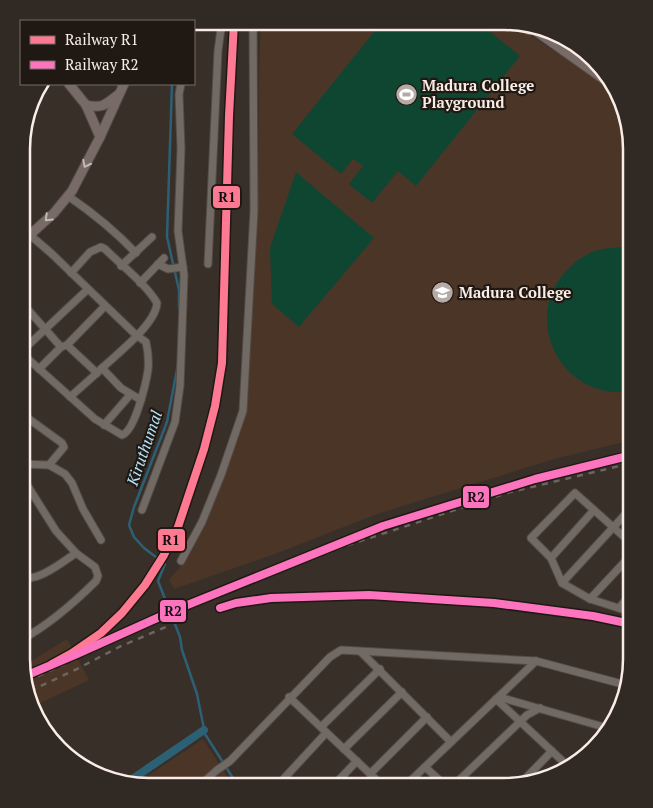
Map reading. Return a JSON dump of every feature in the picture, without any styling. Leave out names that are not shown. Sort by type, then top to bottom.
[{"type":"main road","points":[[561,44],[595,71]]},
{"type":"main road","points":[[70,85],[86,104],[100,137]]},
{"type":"main road","points":[[86,104],[97,107],[104,106],[123,88]]},
{"type":"main road","points":[[30,235],[68,196],[100,137],[123,88]]},
{"type":"street","points":[[208,264],[218,51],[221,30]]},
{"type":"street","points":[[181,561],[202,522],[221,475],[242,411],[254,211],[253,30]]},
{"type":"street","points":[[532,33],[543,41],[551,40]]},
{"type":"street","points":[[142,510],[175,422],[182,371],[184,274],[178,231],[181,85]]},
{"type":"street","points":[[68,196],[116,232],[136,253]]},
{"type":"street","points":[[30,235],[136,336],[146,342],[148,369],[141,400],[129,430],[126,434],[122,435],[104,425],[30,361]]},
{"type":"street","points":[[121,266],[152,236]]},
{"type":"street","points":[[70,397],[136,336],[153,317],[157,303],[140,283],[101,247],[90,252],[71,273]]},
{"type":"street","points":[[140,283],[164,258]]},
{"type":"street","points":[[158,264],[168,269],[183,267]]},
{"type":"street","points":[[30,344],[88,289]]},
{"type":"street","points":[[39,369],[105,306]]},
{"type":"street","points":[[30,312],[64,346],[130,395],[141,400]]},
{"type":"street","points":[[104,425],[130,395]]},
{"type":"street","points":[[30,420],[62,443],[64,447],[49,465]]},
{"type":"street","points":[[30,464],[49,465],[64,474],[72,483],[83,509],[101,540]]},
{"type":"street","points":[[30,490],[56,532],[76,553],[95,567],[98,576],[96,581],[69,608],[30,635]]},
{"type":"street","points":[[623,536],[575,493],[531,538],[552,558],[562,583],[590,599],[623,609]]},
{"type":"street","points":[[552,558],[594,510]]},
{"type":"street","points":[[562,583],[623,517]]},
{"type":"street","points":[[30,578],[76,553]]},
{"type":"street","points":[[590,599],[623,564]]},
{"type":"street","points":[[619,608],[623,604]]},
{"type":"street","points":[[208,778],[230,761],[289,697],[330,657],[340,650],[536,661],[621,684]]},
{"type":"street","points":[[361,652],[451,742]]},
{"type":"street","points":[[413,778],[536,661]]},
{"type":"street","points":[[284,778],[324,730],[380,669]]},
{"type":"street","points":[[344,749],[402,692]]},
{"type":"street","points":[[289,697],[374,778]]},
{"type":"street","points":[[498,698],[602,726]]},
{"type":"street","points":[[498,698],[520,722],[564,762]]},
{"type":"street","points":[[461,778],[527,715],[540,708]]},
{"type":"street","points":[[370,774],[427,717]]},
{"type":"street","points":[[528,776],[552,752]]},
{"type":"street","points":[[341,778],[357,761]]},
{"type":"street","points":[[426,766],[438,778]]},
{"type":"shaded area","name":"Madura College","points":[[261,30],[504,30],[525,32],[603,83],[614,103],[619,118],[623,149],[623,442],[554,459],[377,514],[275,554],[174,589],[169,580],[189,556],[208,519],[238,439],[248,396],[258,192]]},
{"type":"shaded area","points":[[67,639],[89,680],[39,704],[34,690],[30,662]]},
{"type":"shaded area","points":[[203,739],[228,778],[144,778]]},
{"type":"green space","name":"Madura College Playground","points":[[376,30],[488,30],[520,56],[416,186],[398,171],[372,203],[349,184],[363,166],[353,159],[341,174],[292,134]]},
{"type":"green space","points":[[296,172],[374,238],[299,327],[272,304],[270,248]]},
{"type":"green space","points":[[623,247],[623,391],[607,391],[585,384],[568,370],[555,352],[548,332],[547,310],[554,288],[575,262],[594,251]]},
{"type":"waterway","name":"Kiruthumal","points":[[172,85],[167,237],[179,290],[179,308]]},
{"type":"waterway","name":"Kiruthumal","points":[[178,364],[167,422],[134,507],[129,525],[134,537],[144,548],[165,564],[158,581],[180,637],[182,650],[197,694],[205,734],[233,778]]},
{"type":"waterway","points":[[135,777],[204,730]]},
{"type":"railway","points":[[52,664],[101,633],[122,613],[145,585],[164,555],[178,527],[204,449],[215,406],[222,363],[229,116],[234,30]]},
{"type":"railway","points":[[516,485],[623,457]]},
{"type":"railway","points":[[32,679],[178,613],[336,549],[507,493],[623,465]]},
{"type":"railway","points":[[34,689],[119,647],[168,626]]},
{"type":"rail line","name":"R1","points":[[52,664],[101,633],[122,613],[145,585],[164,555],[178,527],[204,449],[215,406],[222,363],[229,116],[234,30]]},
{"type":"rail line","name":"R2","points":[[31,674],[175,610],[383,526],[535,479],[623,457]]},
{"type":"rail line","name":"R2","points":[[220,608],[236,603],[271,598],[369,595],[494,603],[593,616],[623,622]]},
{"type":"place","name":"Madura College Playground","points":[[406,95]]},
{"type":"place","name":"Madura College","points":[[443,293]]}]
